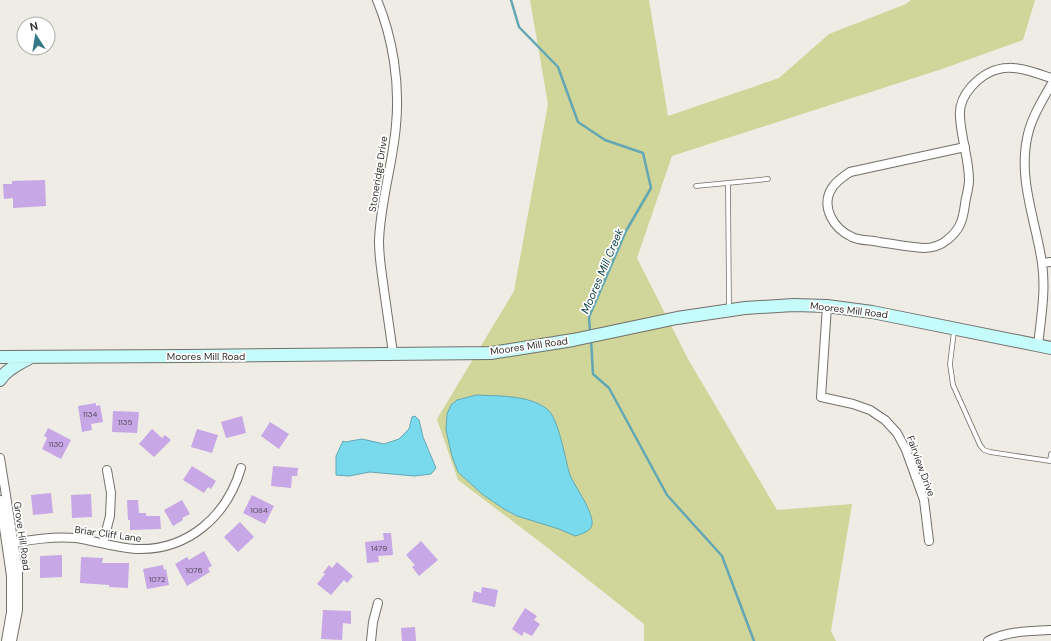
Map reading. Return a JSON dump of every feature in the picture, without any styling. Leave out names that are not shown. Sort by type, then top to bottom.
[{"type":"street","name":"Stoneridge Drive","points":[[377,0],[390,40],[396,78],[396,126],[380,223],[379,243],[393,353]]},
{"type":"street","points":[[965,147],[850,172],[838,181],[831,189],[828,202],[829,215],[834,224],[842,232],[854,238],[925,248],[937,246],[946,241],[955,233],[963,220],[969,180],[965,147],[960,116],[961,104],[968,90],[979,78],[990,71],[1006,67],[1026,69],[1051,78]]},
{"type":"street","points":[[1038,345],[1043,303],[1042,263],[1024,172],[1024,152],[1028,133],[1034,116],[1051,85]]},
{"type":"street","points":[[1042,263],[1051,262]]},
{"type":"street","name":"Moores Mill Road","points":[[0,357],[491,353],[574,340],[677,318],[745,308],[794,305],[827,306],[872,312],[1051,348]]},
{"type":"street","name":"Fairview Drive","points":[[827,306],[821,397],[854,404],[870,410],[885,420],[897,433],[906,450],[924,500],[929,541]]},
{"type":"street","points":[[0,380],[2,376],[13,368],[32,357]]},
{"type":"street","name":"Grove Hill Road","points":[[0,458],[10,544],[12,592],[11,612],[6,641]]},
{"type":"street","name":"Briar Cliff Lane","points":[[10,544],[37,538],[76,538],[134,549],[165,546],[185,538],[204,526],[219,511],[232,492],[241,468]]},
{"type":"street","points":[[103,543],[110,516],[111,493],[107,470]]},
{"type":"street","name":"Grove Hill Road","points":[[0,500],[10,544],[18,570],[18,610],[12,641]]},
{"type":"street","points":[[371,641],[373,622],[378,603]]},
{"type":"street","points":[[988,641],[1011,633],[1051,630]]},
{"type":"lane","points":[[696,186],[768,179]]},
{"type":"lane","points":[[728,183],[729,310]]},
{"type":"lane","points":[[955,328],[950,364],[953,385],[980,445],[984,450],[990,452],[1050,461],[1051,454]]},
{"type":"green space","points":[[530,0],[649,0],[668,116],[779,78],[829,34],[906,4],[911,0],[1035,0],[1023,40],[942,69],[672,156],[637,258],[688,359],[777,510],[852,504],[831,631],[836,641],[644,641],[644,624],[544,545],[458,480],[437,419],[514,291],[548,104]]},
{"type":"water","points":[[476,395],[513,397],[532,401],[547,409],[555,421],[570,475],[590,513],[592,525],[589,529],[575,536],[559,529],[517,516],[482,494],[458,472],[452,456],[446,430],[447,414],[451,405],[457,400]]},
{"type":"water","points":[[415,416],[419,420],[423,437],[436,468],[431,474],[414,476],[370,472],[349,476],[336,475],[336,456],[343,441],[345,442],[362,439],[384,444],[399,439],[409,429],[412,417]]},
{"type":"building","points":[[45,180],[46,206],[13,208],[13,198],[4,199],[3,184],[12,184],[12,181]]},
{"type":"building","points":[[96,403],[96,406],[100,405],[103,422],[91,424],[92,430],[82,432],[78,406]]},
{"type":"building","points":[[113,411],[139,412],[137,433],[112,432]]},
{"type":"building","points":[[242,416],[246,433],[226,438],[221,422]]},
{"type":"building","points":[[270,422],[289,434],[279,449],[261,436]]},
{"type":"building","points":[[48,428],[71,440],[61,459],[42,449],[47,438],[44,436]]},
{"type":"building","points":[[152,429],[162,438],[165,435],[171,440],[154,457],[139,444]]},
{"type":"building","points":[[197,429],[218,435],[212,453],[191,447]]},
{"type":"building","points":[[192,466],[216,481],[211,489],[208,487],[204,493],[183,480]]},
{"type":"building","points":[[273,466],[298,468],[297,476],[292,476],[291,488],[271,486]]},
{"type":"building","points":[[51,493],[53,513],[33,515],[31,495]]},
{"type":"building","points":[[91,494],[92,517],[72,518],[71,495]]},
{"type":"building","points":[[252,495],[274,506],[265,524],[243,513]]},
{"type":"building","points":[[127,500],[138,500],[139,513],[146,513],[146,516],[160,516],[161,529],[130,530]]},
{"type":"building","points":[[182,500],[190,514],[182,518],[183,520],[173,526],[164,510]]},
{"type":"building","points":[[240,522],[254,537],[238,552],[224,537]]},
{"type":"building","points":[[383,533],[391,533],[393,555],[378,556],[379,562],[367,563],[365,542],[384,540]]},
{"type":"building","points":[[421,541],[438,560],[419,576],[412,567],[415,565],[406,555]]},
{"type":"building","points":[[204,551],[212,566],[208,568],[210,572],[187,586],[175,564],[187,557],[189,560]]},
{"type":"building","points":[[62,555],[62,577],[40,578],[40,556]]},
{"type":"building","points":[[81,557],[103,558],[102,563],[129,563],[128,588],[80,583]]},
{"type":"building","points":[[337,562],[353,576],[347,583],[344,580],[331,595],[317,584],[325,574],[323,573],[329,565],[332,568]]},
{"type":"building","points":[[163,565],[164,570],[166,569],[169,585],[147,589],[143,569]]},
{"type":"building","points":[[482,587],[498,590],[495,607],[472,602],[474,591],[481,593]]},
{"type":"building","points":[[525,608],[537,616],[534,620],[540,624],[532,636],[524,632],[522,636],[512,629]]},
{"type":"building","points":[[323,610],[351,611],[351,624],[343,623],[342,640],[321,639]]},
{"type":"building","points":[[415,627],[416,641],[402,641],[401,628]]},
{"type":"waterway","name":"Moores Mill Creek","points":[[511,0],[519,27],[558,67],[578,122],[605,140],[643,153],[651,188],[626,231],[589,317],[590,332]]},
{"type":"waterway","name":"Moores Mill Creek","points":[[591,339],[593,374],[609,388],[667,495],[722,556],[754,641]]}]
